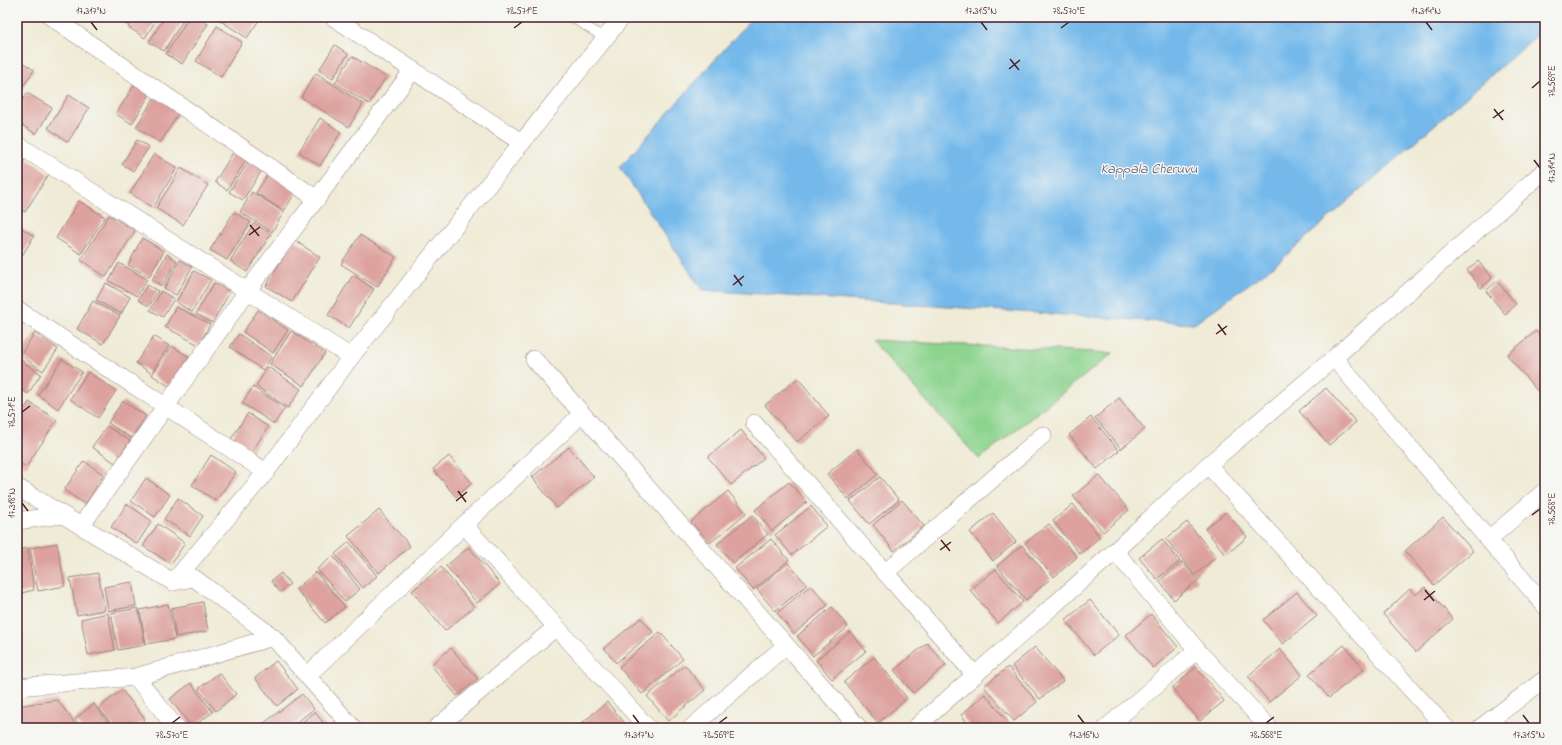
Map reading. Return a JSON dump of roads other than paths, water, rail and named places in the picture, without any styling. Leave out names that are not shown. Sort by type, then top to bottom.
[{"type":"street","points":[[51,17],[317,199]]},
{"type":"street","points":[[333,17],[522,143]]},
{"type":"street","points":[[173,582],[266,472],[351,356],[622,17]]},
{"type":"street","points":[[81,526],[248,290],[413,70]]},
{"type":"street","points":[[17,144],[351,356]]},
{"type":"street","points":[[915,728],[1115,551],[1208,465],[1334,358],[1545,170]]},
{"type":"street","points":[[17,309],[266,472]]},
{"type":"street","points":[[1334,358],[1545,606]]},
{"type":"street","points":[[534,359],[785,646],[859,728]]},
{"type":"street","points":[[308,675],[582,414]]},
{"type":"street","points":[[754,423],[975,675]]},
{"type":"street","points":[[885,573],[1043,435]]},
{"type":"street","points":[[1208,465],[1446,728]]},
{"type":"street","points":[[17,487],[173,582],[194,578],[274,638],[353,728]]},
{"type":"street","points":[[1489,539],[1545,491]]},
{"type":"street","points":[[17,521],[62,514]]},
{"type":"street","points":[[464,525],[648,728]]},
{"type":"street","points":[[1115,551],[1197,650],[1269,728]]},
{"type":"street","points":[[436,728],[556,627]]},
{"type":"street","points":[[17,687],[136,677],[274,638]]},
{"type":"street","points":[[691,728],[785,646]]},
{"type":"street","points":[[1106,728],[1197,650]]},
{"type":"street","points":[[136,677],[176,728]]},
{"type":"street","points":[[1480,728],[1545,679]]},
{"type":"lane","points":[[570,17],[605,38]]},
{"type":"water","name":"Kappala Cheruvu","points":[[753,17],[1545,17],[1545,28],[1275,265],[1194,324],[702,290],[620,167]]}]
